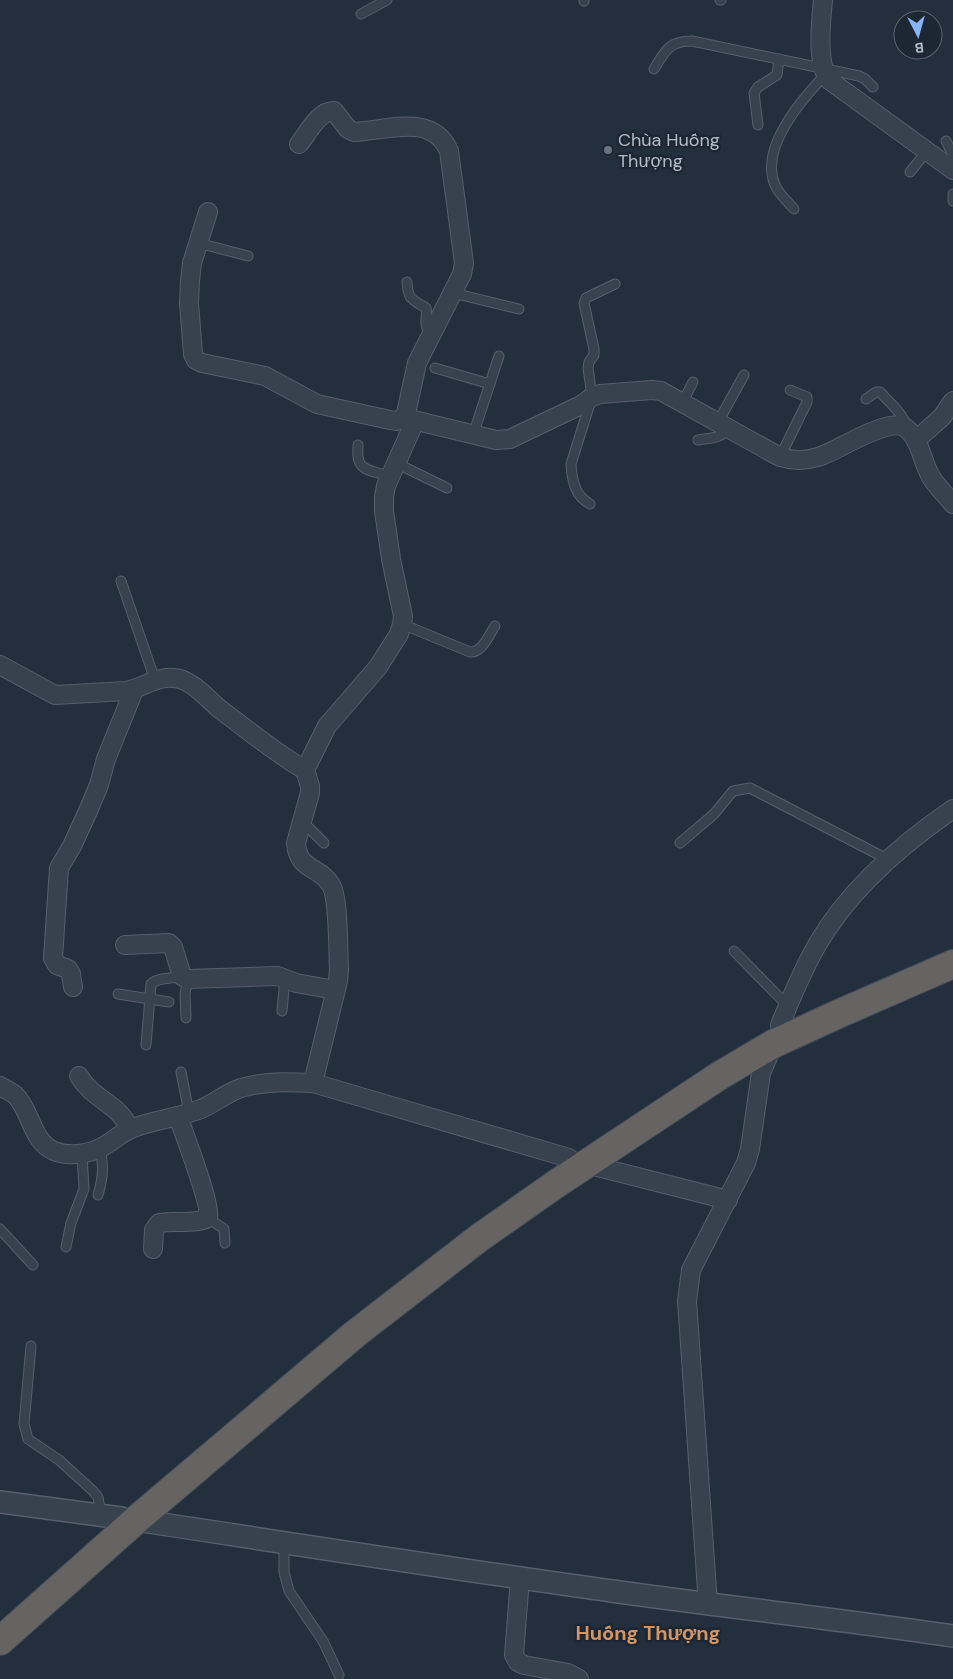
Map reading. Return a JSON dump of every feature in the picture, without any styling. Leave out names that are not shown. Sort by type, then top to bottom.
[{"type":"highway","points":[[920,971],[953,950]]},
{"type":"highway","points":[[0,1625],[119,1518],[578,1161],[769,1030],[920,971],[953,964]]},
{"type":"highway","points":[[0,1641],[119,1518]]},
{"type":"street","points":[[823,0],[820,30],[824,71],[829,80],[953,170]]},
{"type":"street","points":[[299,144],[321,115],[328,111],[334,111],[348,129],[354,132],[408,126],[425,128],[436,133],[445,142],[450,151],[464,263],[462,274],[414,371],[410,420],[385,492],[384,511],[391,559],[403,616],[399,634],[378,667],[327,726],[305,770]]},
{"type":"street","points":[[208,212],[192,262],[189,303],[193,354],[196,360],[202,364],[266,376],[317,404],[390,420],[410,420],[496,440],[510,439],[600,394],[652,390],[661,391],[780,457],[791,460],[820,457],[878,429],[900,425],[911,434],[931,477],[953,504]]},
{"type":"street","points":[[911,434],[942,417],[953,401]]},
{"type":"street","points":[[0,665],[55,695],[134,690],[164,677],[176,678],[186,682],[289,761],[305,770],[310,793],[296,842],[302,862],[326,878],[332,887],[335,899],[339,970],[313,1084]]},
{"type":"street","points":[[72,987],[71,974],[68,969],[57,965],[53,958],[59,868],[72,846],[95,794],[106,759],[134,690]]},
{"type":"street","points":[[708,1605],[687,1300],[691,1270],[746,1163],[750,1149],[760,1073],[794,990],[817,944],[840,910],[865,883],[903,847],[953,809]]},
{"type":"street","points":[[125,945],[169,943],[173,947],[185,977],[271,975],[296,983],[335,990]]},
{"type":"street","points":[[79,1076],[92,1094],[118,1112],[130,1129]]},
{"type":"street","points":[[0,1086],[16,1095],[41,1142],[54,1151],[67,1154],[82,1154],[100,1148],[130,1129],[184,1115],[240,1089],[261,1084],[284,1082],[313,1084],[578,1161],[728,1200]]},
{"type":"street","points":[[153,1249],[154,1230],[159,1223],[202,1221],[208,1218],[209,1214],[184,1115]]},
{"type":"street","points":[[0,1502],[708,1605],[839,1619],[953,1636]]},
{"type":"street","points":[[520,1578],[514,1655],[518,1662],[524,1665],[568,1673],[579,1679]]},
{"type":"lane","points":[[361,14],[387,0]]},
{"type":"lane","points":[[654,69],[664,52],[673,44],[681,41],[692,41],[779,59],[824,71],[859,76],[865,78],[873,87]]},
{"type":"lane","points":[[758,125],[754,93],[758,87],[777,75],[779,59]]},
{"type":"lane","points":[[794,209],[776,187],[772,176],[772,161],[782,133],[791,116],[824,71]]},
{"type":"lane","points":[[946,141],[953,155]]},
{"type":"lane","points":[[910,172],[927,151]]},
{"type":"lane","points":[[953,194],[953,200]]},
{"type":"lane","points":[[198,243],[248,256]]},
{"type":"lane","points":[[407,282],[410,298],[426,308],[427,328],[434,332]]},
{"type":"lane","points":[[590,504],[581,499],[577,493],[572,473],[572,464],[592,397],[588,368],[594,350],[584,303],[586,298],[615,284]]},
{"type":"lane","points":[[453,293],[519,309]]},
{"type":"lane","points":[[474,435],[499,356]]},
{"type":"lane","points":[[435,368],[490,384]]},
{"type":"lane","points":[[698,440],[724,434],[722,425],[744,375]]},
{"type":"lane","points":[[682,403],[693,382]]},
{"type":"lane","points":[[780,457],[808,402],[806,398],[790,390]]},
{"type":"lane","points":[[866,399],[876,392],[880,392],[904,420],[911,434]]},
{"type":"lane","points":[[358,445],[359,462],[366,469],[393,469],[447,488]]},
{"type":"lane","points":[[121,581],[155,680]]},
{"type":"lane","points":[[402,624],[475,653],[495,626]]},
{"type":"lane","points":[[680,843],[714,814],[733,790],[750,788],[890,860]]},
{"type":"lane","points":[[302,821],[324,844]]},
{"type":"lane","points":[[734,950],[780,1025]]},
{"type":"lane","points":[[146,1045],[151,984],[154,981],[185,977],[186,1018]]},
{"type":"lane","points":[[282,1011],[285,978]]},
{"type":"lane","points":[[118,994],[169,1002]]},
{"type":"lane","points":[[181,1072],[184,1115]]},
{"type":"lane","points":[[98,1195],[104,1164],[100,1148]]},
{"type":"lane","points":[[66,1246],[71,1223],[84,1189],[82,1154]]},
{"type":"lane","points":[[208,1218],[224,1229],[225,1243]]},
{"type":"lane","points":[[0,1229],[33,1265]]},
{"type":"lane","points":[[31,1346],[24,1424],[28,1439],[59,1460],[119,1518]]},
{"type":"lane","points":[[284,1542],[284,1572],[289,1591],[323,1641],[339,1674]]},
{"type":"place","name":"Chùa Huống Thượng","points":[[608,150]]},
{"type":"district","name":"Huống Thượng","points":[[648,1633]]}]
